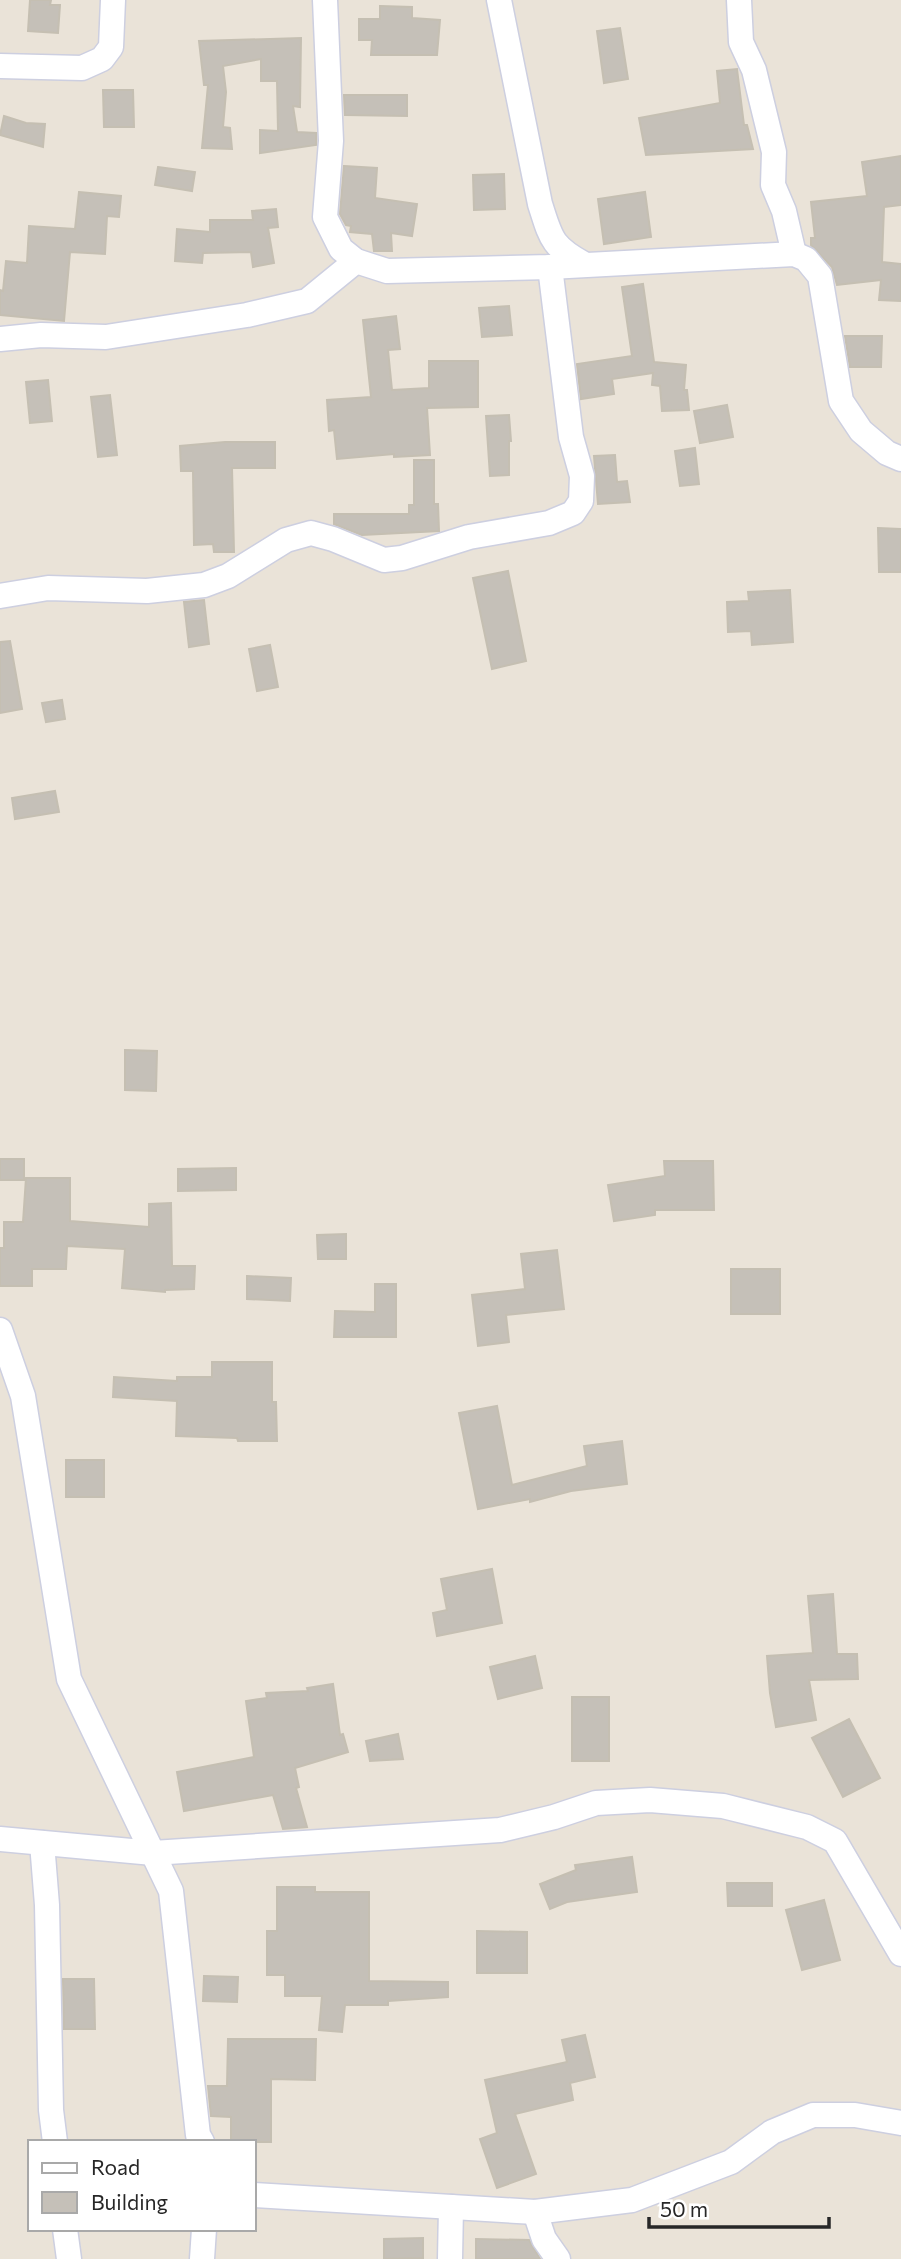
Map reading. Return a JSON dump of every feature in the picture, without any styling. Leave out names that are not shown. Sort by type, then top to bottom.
[{"type":"street","points":[[0,66],[82,68],[102,59],[111,47],[113,0]]},
{"type":"street","points":[[325,0],[331,141],[325,217],[341,248],[356,261],[387,271],[550,267],[794,254],[806,259],[820,276],[841,401],[861,431],[887,453],[901,459]]},
{"type":"street","points":[[499,0],[540,204],[549,234],[563,252],[584,264]]},
{"type":"street","points":[[739,0],[741,42],[754,70],[774,152],[773,185],[784,211],[794,254]]},
{"type":"street","points":[[0,339],[41,335],[106,337],[247,315],[307,301],[356,261]]},
{"type":"street","points":[[0,596],[48,588],[147,591],[204,585],[228,576],[286,540],[311,533],[384,560],[402,558],[470,537],[549,523],[573,513],[581,501],[582,476],[571,437],[550,267]]},
{"type":"street","points":[[0,1330],[23,1396],[69,1679],[172,1891],[198,2135],[201,2140]]},
{"type":"street","points":[[0,1839],[153,1853],[500,1830],[554,1817],[596,1803],[650,1801],[723,1806],[807,1827],[835,1841],[901,1954]]},
{"type":"street","points":[[43,1843],[47,1905],[51,2110],[55,2140]]},
{"type":"street","points":[[256,2195],[535,2212],[632,2200],[731,2162],[772,2132],[813,2115],[855,2115],[901,2123]]},
{"type":"street","points":[[450,2259],[451,2207]]},
{"type":"street","points":[[535,2212],[544,2239],[558,2259]]},
{"type":"street","points":[[65,2231],[69,2259]]},
{"type":"street","points":[[202,2259],[204,2231]]},
{"type":"building","points":[[30,0],[51,0],[50,5],[60,5],[58,33],[28,31]]},
{"type":"building","points":[[380,6],[412,7],[412,18],[440,20],[437,55],[371,55],[372,40],[359,40],[359,19],[380,19]]},
{"type":"building","points":[[620,28],[628,79],[604,83],[597,31]]},
{"type":"building","points":[[301,38],[300,107],[293,106],[297,132],[316,133],[316,145],[260,153],[260,130],[278,131],[277,81],[261,81],[261,59],[223,66],[226,92],[223,127],[230,128],[232,149],[202,148],[208,85],[204,85],[199,41]]},
{"type":"building","points":[[737,69],[744,125],[747,125],[753,149],[646,155],[639,118],[720,103],[717,71]]},
{"type":"building","points":[[103,90],[133,90],[134,127],[104,127]]},
{"type":"building","points":[[344,95],[407,95],[407,116],[345,115]]},
{"type":"building","points":[[4,116],[26,123],[45,124],[43,147],[0,135]]},
{"type":"building","points":[[901,156],[901,205],[884,207],[882,262],[901,264],[901,301],[879,300],[881,280],[837,285],[832,267],[811,245],[811,238],[815,238],[811,202],[867,196],[862,162]]},
{"type":"building","points":[[344,166],[377,168],[375,198],[417,204],[412,236],[391,233],[392,251],[374,251],[372,234],[350,232],[351,226],[346,225],[340,214]]},
{"type":"building","points":[[158,167],[195,172],[192,191],[155,185]]},
{"type":"building","points":[[504,174],[505,209],[474,210],[473,175]]},
{"type":"building","points":[[79,192],[121,196],[119,217],[107,216],[105,254],[70,252],[64,321],[0,315],[0,290],[3,291],[6,261],[27,263],[29,226],[75,229]]},
{"type":"building","points":[[645,192],[651,237],[604,244],[598,199]]},
{"type":"building","points":[[276,209],[278,227],[268,228],[274,263],[253,267],[251,252],[203,253],[202,263],[175,261],[177,229],[210,232],[210,220],[253,220],[252,211]]},
{"type":"building","points":[[643,284],[654,362],[686,365],[684,390],[687,390],[689,410],[662,411],[660,386],[652,385],[653,373],[612,379],[614,394],[581,399],[577,364],[632,356],[622,287]]},
{"type":"building","points":[[509,306],[512,335],[482,337],[479,308]]},
{"type":"building","points":[[396,316],[400,349],[388,350],[392,390],[429,388],[429,361],[478,361],[478,407],[427,408],[430,455],[394,457],[394,454],[337,459],[334,430],[329,431],[327,400],[371,397],[363,320]]},
{"type":"building","points":[[845,336],[882,336],[881,367],[850,367]]},
{"type":"building","points":[[48,380],[52,421],[30,423],[26,382]]},
{"type":"building","points":[[110,395],[117,455],[98,457],[91,397]]},
{"type":"building","points":[[727,405],[733,437],[700,443],[694,411]]},
{"type":"building","points":[[509,415],[509,475],[490,476],[486,416]]},
{"type":"building","points":[[225,442],[275,442],[275,468],[232,468],[234,552],[214,552],[213,544],[194,545],[193,471],[181,471],[180,446]]},
{"type":"building","points":[[695,448],[699,484],[680,486],[675,451]]},
{"type":"building","points":[[615,455],[617,482],[627,481],[630,502],[598,504],[594,456]]},
{"type":"building","points":[[414,460],[434,460],[434,504],[438,504],[439,531],[362,535],[334,524],[334,514],[409,514],[409,505],[414,505]]},
{"type":"building","points":[[878,528],[901,529],[901,572],[879,572]]},
{"type":"building","points":[[508,571],[526,661],[492,669],[473,578]]},
{"type":"building","points":[[790,590],[793,642],[752,645],[751,631],[728,632],[727,602],[749,601],[748,592]]},
{"type":"building","points":[[204,600],[209,644],[189,647],[184,602]]},
{"type":"building","points":[[10,641],[22,709],[0,713],[0,642]]},
{"type":"building","points":[[270,645],[278,687],[257,691],[249,649]]},
{"type":"building","points":[[62,700],[65,719],[46,722],[42,703]]},
{"type":"building","points":[[55,791],[59,812],[15,819],[12,798]]},
{"type":"building","points":[[125,1050],[157,1051],[156,1091],[125,1090]]},
{"type":"building","points":[[0,1159],[24,1159],[24,1180],[0,1180]]},
{"type":"building","points":[[664,1161],[713,1161],[714,1210],[655,1210],[655,1215],[614,1221],[608,1185],[665,1176]]},
{"type":"building","points":[[236,1168],[236,1190],[178,1191],[178,1169]]},
{"type":"building","points":[[26,1178],[70,1178],[70,1221],[149,1227],[149,1204],[171,1203],[172,1266],[195,1266],[194,1289],[165,1292],[122,1288],[125,1249],[67,1246],[66,1269],[32,1269],[32,1286],[0,1286],[0,1248],[4,1248],[4,1222],[23,1222]]},
{"type":"building","points":[[346,1234],[346,1259],[318,1259],[317,1235]]},
{"type":"building","points":[[557,1250],[564,1309],[506,1315],[509,1342],[478,1346],[472,1295],[525,1289],[521,1254]]},
{"type":"building","points":[[731,1269],[780,1269],[780,1314],[731,1314]]},
{"type":"building","points":[[247,1276],[291,1278],[290,1301],[247,1299]]},
{"type":"building","points":[[375,1284],[396,1284],[396,1337],[334,1337],[335,1311],[375,1312]]},
{"type":"building","points":[[212,1362],[272,1362],[272,1402],[276,1402],[277,1441],[176,1436],[177,1401],[113,1397],[114,1377],[177,1381],[177,1377],[212,1377]]},
{"type":"building","points":[[497,1406],[512,1485],[587,1466],[584,1446],[622,1441],[627,1484],[571,1491],[530,1502],[530,1499],[478,1509],[459,1413]]},
{"type":"building","points":[[66,1460],[104,1460],[104,1497],[66,1497]]},
{"type":"building","points":[[492,1569],[502,1623],[437,1636],[433,1613],[447,1610],[441,1579]]},
{"type":"building","points":[[833,1594],[837,1654],[857,1654],[858,1679],[809,1680],[816,1720],[776,1727],[767,1656],[813,1653],[808,1596]]},
{"type":"building","points":[[535,1656],[542,1688],[498,1699],[490,1667]]},
{"type":"building","points":[[333,1684],[340,1735],[343,1734],[348,1752],[295,1768],[299,1787],[296,1788],[307,1827],[283,1829],[273,1795],[184,1811],[177,1772],[254,1757],[246,1701],[267,1698],[266,1693],[308,1691],[307,1688]]},
{"type":"building","points":[[572,1697],[609,1697],[609,1761],[572,1761]]},
{"type":"building","points":[[849,1719],[880,1778],[843,1797],[812,1738]]},
{"type":"building","points":[[398,1734],[403,1759],[370,1761],[366,1741]]},
{"type":"building","points":[[632,1857],[637,1892],[567,1902],[550,1909],[540,1884],[576,1870],[575,1865]]},
{"type":"building","points":[[727,1883],[772,1883],[772,1906],[728,1906]]},
{"type":"building","points":[[277,1887],[315,1887],[315,1892],[369,1892],[369,1981],[448,1982],[448,1997],[388,2001],[388,2005],[345,2005],[342,2032],[319,2030],[322,1996],[285,1996],[285,1975],[267,1975],[267,1931],[277,1931]]},
{"type":"building","points":[[824,1900],[840,1960],[802,1970],[786,1910]]},
{"type":"building","points":[[477,1931],[527,1932],[527,1973],[477,1973]]},
{"type":"building","points":[[204,1976],[238,1977],[237,2002],[203,2001]]},
{"type":"building","points":[[63,1979],[94,1979],[95,2029],[64,2029]]},
{"type":"building","points":[[585,2035],[595,2077],[570,2083],[573,2100],[515,2114],[536,2174],[497,2188],[480,2139],[497,2133],[485,2080],[567,2062],[562,2040]]},
{"type":"building","points":[[228,2039],[316,2039],[315,2080],[271,2079],[271,2142],[231,2140],[231,2117],[211,2116],[208,2086],[227,2086]]},
{"type":"building","points":[[423,2238],[423,2258],[384,2259],[384,2239]]},
{"type":"building","points":[[476,2239],[529,2240],[540,2259],[476,2259]]}]
